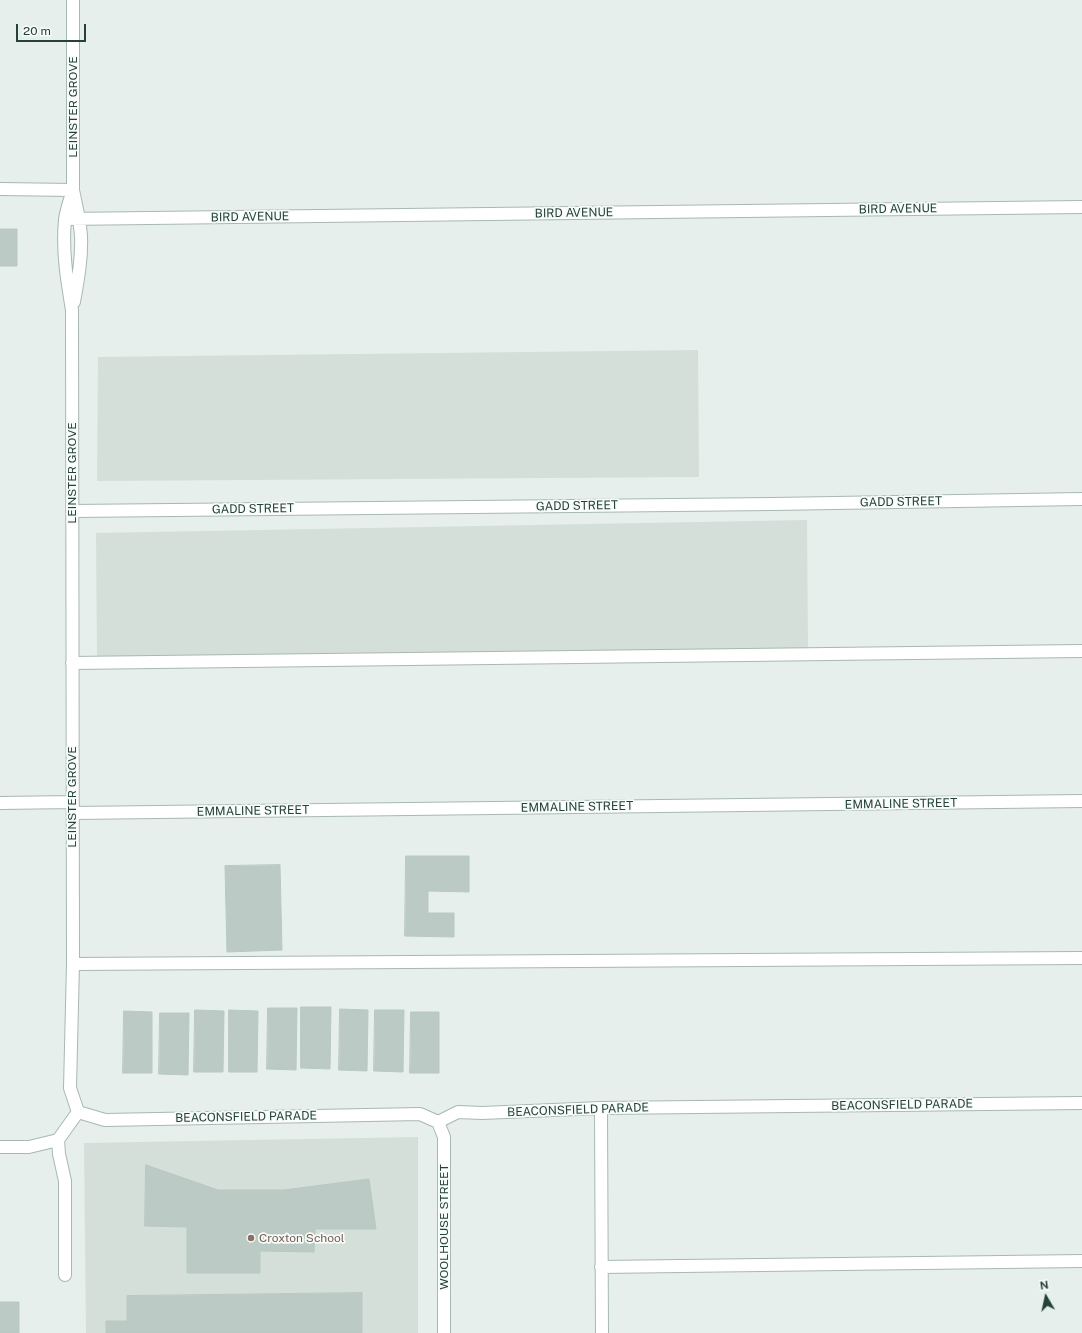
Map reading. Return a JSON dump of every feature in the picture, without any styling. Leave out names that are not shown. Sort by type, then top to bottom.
[{"type":"street","name":"LEINSTER GROVE","points":[[72,310],[80,269],[81,238],[73,190],[73,0]]},
{"type":"street","points":[[0,190],[73,190]]},
{"type":"street","name":"LEINSTER GROVE","points":[[73,190],[65,219],[64,243],[65,268],[72,310],[73,964],[70,1088],[78,1112]]},
{"type":"street","name":"BIRD AVENUE","points":[[65,219],[1082,206]]},
{"type":"street","name":"GADD STREET","points":[[72,511],[773,504],[1082,499]]},
{"type":"street","points":[[72,663],[1082,651]]},
{"type":"street","name":"EMMALINE STREET","points":[[0,803],[72,808],[1082,801]]},
{"type":"street","points":[[73,964],[1082,958]]},
{"type":"street","name":"BEACONSFIELD PARADE","points":[[78,1112],[104,1120],[420,1114],[438,1122],[458,1112],[482,1113],[601,1108],[1082,1103]]},
{"type":"street","points":[[601,1108],[602,1333]]},
{"type":"street","points":[[65,1275],[64,1181],[58,1140],[78,1112]]},
{"type":"street","name":"WOOLHOUSE STREET","points":[[438,1122],[444,1137],[444,1333]]},
{"type":"street","points":[[0,1147],[30,1147],[58,1140]]},
{"type":"street","points":[[601,1267],[1082,1260]]},
{"type":"shaded area","points":[[698,350],[699,477],[97,481],[98,357]]},
{"type":"shaded area","points":[[807,520],[808,648],[97,657],[96,533]]},
{"type":"shaded area","name":"Croxton School","points":[[418,1137],[418,1333],[86,1333],[84,1143]]},
{"type":"building","points":[[0,229],[17,229],[17,266],[0,266]]},
{"type":"building","points":[[406,856],[469,856],[469,892],[428,891],[428,913],[454,913],[454,937],[405,936]]},
{"type":"building","points":[[280,865],[282,950],[227,952],[225,866]]},
{"type":"building","points":[[301,1007],[331,1007],[330,1069],[301,1068]]},
{"type":"building","points":[[268,1008],[297,1008],[296,1070],[267,1069]]},
{"type":"building","points":[[340,1009],[368,1010],[367,1071],[339,1070]]},
{"type":"building","points":[[195,1010],[224,1011],[223,1072],[194,1072]]},
{"type":"building","points":[[229,1010],[258,1011],[257,1072],[229,1072]]},
{"type":"building","points":[[375,1010],[404,1010],[403,1072],[374,1071]]},
{"type":"building","points":[[124,1011],[152,1012],[152,1073],[123,1073]]},
{"type":"building","points":[[411,1012],[439,1012],[439,1073],[410,1073]]},
{"type":"building","points":[[160,1013],[189,1013],[188,1075],[159,1074]]},
{"type":"building","points":[[146,1165],[218,1190],[284,1190],[369,1179],[376,1229],[315,1229],[314,1252],[260,1251],[260,1273],[187,1273],[187,1227],[145,1226]]},
{"type":"building","points":[[362,1293],[362,1333],[106,1333],[106,1321],[127,1321],[127,1296]]},
{"type":"building","points":[[0,1302],[19,1302],[19,1333],[0,1333]]},
{"type":"place","name":"Croxton School","points":[[251,1238]]}]
